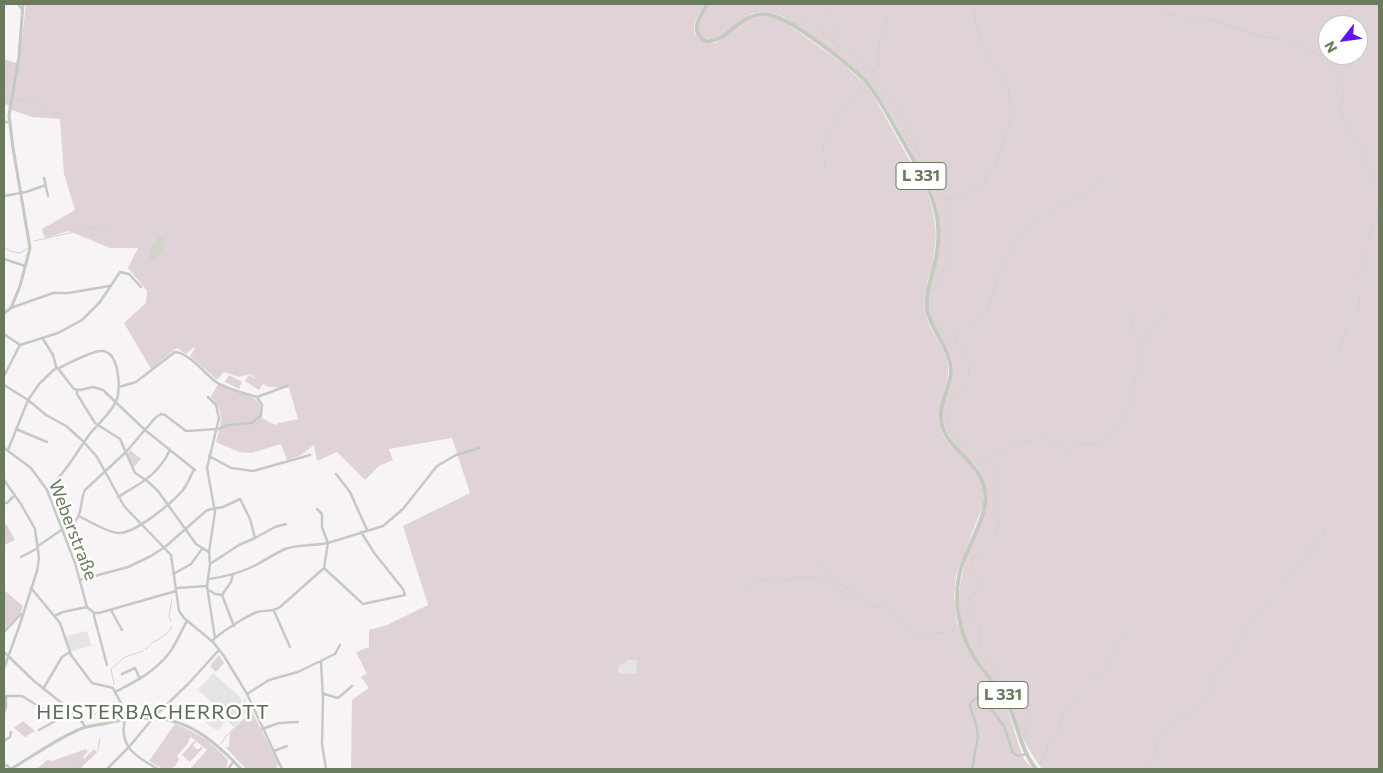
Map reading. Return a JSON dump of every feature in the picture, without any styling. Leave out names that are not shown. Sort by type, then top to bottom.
[{"type":"main road","points":[[4,313],[11,308],[20,286],[30,242],[10,122],[10,108],[19,57],[23,4]]},
{"type":"main road","name":"L 331","points":[[707,4],[696,26],[697,34],[706,41],[717,40],[742,21],[752,16],[770,15],[787,22],[851,68],[867,83],[880,100],[930,194],[936,210],[938,236],[935,261],[927,293],[927,309],[931,325],[948,352],[951,368],[950,379],[941,409],[941,424],[950,442],[978,471],[986,494],[983,512],[960,572],[957,592],[958,613],[961,628],[970,650],[1008,704],[1024,755],[1036,769]]},
{"type":"main road","points":[[11,769],[71,733],[85,727],[126,720],[153,718],[175,722],[202,733],[215,742],[241,769]]},
{"type":"street","points":[[18,4],[23,10]]},
{"type":"street","points":[[4,122],[10,122]]},
{"type":"street","points":[[44,178],[48,196]]},
{"type":"street","points":[[4,196],[46,185]]},
{"type":"street","points":[[4,259],[25,266]]},
{"type":"street","points":[[4,376],[20,345],[43,339],[82,320],[100,302],[118,274],[124,272],[133,276],[141,286]]},
{"type":"street","points":[[11,308],[53,294],[110,286]]},
{"type":"street","points":[[4,334],[20,345]]},
{"type":"street","points":[[43,339],[53,355],[58,368],[72,387],[77,390],[100,388],[145,430],[195,469],[181,491],[141,525],[120,533],[79,516]]},
{"type":"street","points":[[8,450],[28,400],[40,382],[58,368],[98,351],[104,351],[111,356],[115,361],[118,373],[119,387],[115,403],[84,442],[64,473],[47,490]]},
{"type":"street","points":[[21,557],[76,520],[79,516],[82,496],[85,490],[126,452],[156,417],[161,414],[186,431],[218,429],[228,425],[249,424],[257,420],[261,415],[262,408],[257,397],[218,383],[178,351],[149,370],[134,383],[119,387]]},
{"type":"street","points":[[4,385],[28,400],[46,415],[66,426],[97,457],[118,497],[129,513],[173,557],[180,611],[187,621],[214,639]]},
{"type":"street","points":[[257,397],[287,386]]},
{"type":"street","points":[[77,390],[77,394],[86,407],[90,418],[97,426],[120,440],[135,473],[146,480],[168,504],[196,544],[209,552]]},
{"type":"street","points":[[208,397],[216,406],[219,418],[218,429],[206,471],[215,508],[209,552],[210,564],[207,588],[214,639],[247,694],[282,769]]},
{"type":"street","points":[[16,429],[47,442]]},
{"type":"street","name":"Weberstraße","points":[[4,448],[31,468],[47,490],[63,529],[80,580],[86,607]]},
{"type":"street","points":[[209,580],[234,574],[293,546],[328,543],[383,526],[396,517],[437,466],[456,455],[480,448]]},
{"type":"street","points":[[118,497],[146,480],[159,468],[170,450]]},
{"type":"street","points":[[209,456],[231,468],[253,471],[310,455]]},
{"type":"street","points":[[336,474],[350,492],[368,530]]},
{"type":"street","points":[[4,480],[35,529],[39,564],[4,668]]},
{"type":"street","points":[[4,503],[7,503],[15,495]]},
{"type":"street","points":[[80,580],[133,565],[165,547],[206,511],[224,507],[240,499],[250,518],[255,538]]},
{"type":"street","points":[[214,639],[258,612],[274,611],[324,568],[328,543],[322,527],[322,514],[318,509]]},
{"type":"street","points":[[210,564],[239,545],[275,527],[286,524]]},
{"type":"street","points":[[324,568],[363,604],[405,595],[404,589],[375,554],[361,532]]},
{"type":"street","points":[[174,573],[192,564],[202,549]]},
{"type":"street","points":[[222,595],[234,574]]},
{"type":"street","points":[[31,588],[61,624],[70,652],[94,684],[111,688],[125,708],[126,720],[122,733],[129,747],[142,760],[158,769]]},
{"type":"street","points":[[94,613],[111,610],[176,590],[207,588],[215,594],[222,595]]},
{"type":"street","points":[[222,595],[234,626]]},
{"type":"street","points":[[54,616],[86,607],[94,613],[107,665]]},
{"type":"street","points":[[111,610],[122,630]]},
{"type":"street","points":[[274,611],[290,647]]},
{"type":"street","points":[[4,632],[22,614]]},
{"type":"street","points":[[115,692],[140,679],[158,665],[169,654],[187,621]]},
{"type":"street","points":[[247,694],[269,680],[298,672],[337,653],[340,645]]},
{"type":"street","points":[[107,769],[219,650]]},
{"type":"street","points":[[4,652],[83,723],[85,727]]},
{"type":"street","points":[[44,689],[62,657],[70,652]]},
{"type":"street","points":[[321,661],[323,694],[322,744],[323,760],[326,769]]},
{"type":"street","points":[[122,674],[134,668],[140,679]]},
{"type":"street","points":[[323,694],[338,698],[352,686]]},
{"type":"street","points":[[4,713],[6,707],[5,695],[22,696],[58,718]]},
{"type":"street","points":[[972,769],[978,736],[970,706],[976,698],[985,701],[1004,726],[1013,753],[1016,756],[1024,755]]},
{"type":"street","points":[[39,730],[57,720],[66,708]]},
{"type":"street","points":[[262,729],[279,723],[298,722]]},
{"type":"street","points":[[4,741],[10,737],[11,732]]},
{"type":"street","points":[[274,751],[287,746]]},
{"type":"street","points":[[228,769],[234,761]]},
{"type":"street","points":[[4,766],[8,766],[11,769]]},
{"type":"shaded area","points":[[26,4],[705,4],[696,20],[694,32],[699,39],[707,43],[716,43],[749,19],[765,16],[783,21],[841,62],[863,82],[874,96],[930,200],[934,215],[936,239],[925,307],[928,322],[945,355],[948,370],[940,411],[940,426],[953,449],[978,475],[983,491],[983,505],[956,575],[954,597],[957,622],[966,646],[978,667],[999,692],[1007,707],[1021,752],[1024,759],[1033,769],[351,769],[352,700],[369,688],[361,677],[367,674],[356,652],[369,647],[369,630],[387,625],[428,605],[403,526],[470,493],[452,438],[389,449],[393,460],[379,466],[365,480],[337,452],[317,461],[314,445],[301,455],[287,460],[281,444],[251,453],[239,452],[216,442],[221,418],[219,408],[211,397],[218,384],[255,399],[260,405],[262,418],[275,425],[298,419],[289,388],[268,387],[263,384],[259,390],[245,381],[249,375],[259,381],[250,374],[239,377],[224,372],[217,380],[190,356],[194,347],[186,354],[177,348],[151,369],[124,323],[146,303],[147,291],[128,268],[138,248],[110,248],[69,231],[45,238],[42,229],[75,210],[64,174],[60,119],[32,117],[12,110],[12,106],[4,104],[4,59],[19,64]],"holes":[[[628,660],[637,661],[636,674],[618,673],[619,665],[624,664]]]},
{"type":"shaded area","points":[[708,4],[1379,4],[1379,769],[1042,769],[1024,740],[1003,692],[975,655],[966,635],[961,616],[959,598],[961,579],[986,505],[987,492],[980,471],[951,439],[944,425],[944,407],[953,371],[950,354],[933,323],[929,309],[930,290],[940,241],[937,208],[930,187],[898,127],[868,81],[823,44],[777,14],[754,13],[720,36],[706,39],[699,31],[700,19]]},
{"type":"shaded area","points":[[159,236],[164,239],[164,246],[153,260],[149,258],[149,252]]},
{"type":"shaded area","points":[[229,375],[242,382],[239,389],[225,382]]},
{"type":"shaded area","points":[[130,450],[141,459],[133,468],[128,454]]},
{"type":"shaded area","points":[[4,524],[7,525],[15,540],[4,545]]},
{"type":"shaded area","points":[[4,590],[23,606],[20,614],[4,630]]},
{"type":"shaded area","points":[[87,631],[91,646],[71,651],[66,636]]},
{"type":"shaded area","points":[[219,655],[224,663],[216,672],[210,666]]},
{"type":"shaded area","points":[[628,660],[637,661],[636,674],[618,673],[619,665]]},
{"type":"shaded area","points":[[213,673],[240,697],[247,712],[234,727],[228,721],[230,718],[198,690]]},
{"type":"shaded area","points":[[217,711],[227,720],[218,731],[206,723]]},
{"type":"shaded area","points":[[252,712],[279,764],[276,766],[278,769],[246,769],[226,748],[229,746],[230,733]]},
{"type":"shaded area","points":[[23,721],[35,731],[25,737],[14,728]]},
{"type":"shaded area","points":[[175,724],[197,734],[216,748],[228,760],[226,769],[190,769],[207,750],[191,737],[177,756],[179,759],[172,768],[162,768],[149,761]]},
{"type":"shaded area","points":[[194,741],[196,742],[193,745],[196,749],[203,748],[190,762],[182,755]]},
{"type":"shaded area","points":[[86,749],[88,752],[83,756],[84,759],[94,749],[97,752],[80,769],[37,769],[47,760],[52,761]]},
{"type":"waterway","points":[[794,4],[801,14],[821,33],[870,65],[879,85],[889,95],[907,125],[930,182]]},
{"type":"waterway","points":[[874,70],[878,65],[879,43],[887,23],[886,14],[891,9],[892,4]]},
{"type":"waterway","points":[[947,200],[975,190],[985,184],[986,176],[994,167],[1008,131],[1011,116],[1008,86],[988,58],[981,42],[975,20],[974,4]]},
{"type":"waterway","points":[[1162,4],[1160,7],[1162,13],[1167,12],[1172,16],[1178,15],[1182,19],[1214,20],[1258,36],[1282,39]]},
{"type":"waterway","points":[[822,22],[829,10]]},
{"type":"waterway","points":[[834,33],[841,21]]},
{"type":"waterway","points":[[821,25],[821,32]]},
{"type":"waterway","points":[[833,36],[834,42]]},
{"type":"waterway","points":[[1289,41],[1316,53],[1332,68],[1343,86],[1344,97],[1340,111],[1343,115],[1343,122],[1365,154],[1366,162],[1374,180],[1379,186]]},
{"type":"waterway","points":[[825,167],[823,145],[835,119],[867,87]]},
{"type":"waterway","points":[[15,99],[36,103],[45,111],[63,115]]},
{"type":"waterway","points":[[954,342],[959,331],[982,318],[989,308],[997,276],[1018,236],[1035,220],[1048,214],[1061,203],[1067,203],[1101,183],[1108,173]]},
{"type":"waterway","points":[[932,187],[947,200],[949,219],[950,234],[946,262],[931,300],[934,319],[945,338]]},
{"type":"waterway","points":[[1379,208],[1376,216],[1379,221]]},
{"type":"waterway","points":[[1368,242],[1373,226],[1379,222]]},
{"type":"waterway","points":[[34,241],[110,224]]},
{"type":"waterway","points":[[4,247],[10,251],[20,253],[28,248]]},
{"type":"waterway","points":[[1358,281],[1368,251]]},
{"type":"waterway","points":[[1355,315],[1359,304],[1358,292]]},
{"type":"waterway","points":[[1127,308],[1134,333],[1142,345]]},
{"type":"waterway","points":[[1041,438],[1065,449],[1083,444],[1095,444],[1114,434],[1124,419],[1133,398],[1135,376],[1142,354],[1142,345],[1157,321],[1165,316],[1168,310]]},
{"type":"waterway","points":[[1338,356],[1347,324]]},
{"type":"waterway","points":[[949,342],[954,342],[963,348],[969,366],[968,382],[951,400],[947,410],[948,430],[956,440],[968,449]]},
{"type":"waterway","points":[[993,455],[1011,445],[1036,439]]},
{"type":"waterway","points":[[977,456],[988,462],[997,472],[997,513],[1000,519],[996,535],[972,560],[973,573],[979,582],[978,592],[968,599],[971,603],[972,620],[980,626],[980,651]]},
{"type":"waterway","points":[[1275,596],[1287,577],[1296,570],[1300,562],[1306,557],[1307,550],[1316,546],[1326,529]]},
{"type":"waterway","points":[[814,560],[839,584],[849,588],[853,595]]},
{"type":"waterway","points":[[740,590],[765,579],[821,578],[837,590],[875,607],[881,606],[896,614],[917,638],[923,634],[933,633]]},
{"type":"waterway","points":[[171,622],[169,616],[172,599]]},
{"type":"waterway","points":[[1148,769],[1162,733],[1170,724],[1189,713],[1208,693],[1213,692],[1215,676],[1224,661],[1231,657],[1235,645],[1268,601]]},
{"type":"waterway","points":[[146,649],[166,634],[172,626]]},
{"type":"waterway","points":[[935,632],[943,633]]},
{"type":"waterway","points":[[949,633],[965,648]]},
{"type":"waterway","points":[[1084,686],[1095,676],[1103,673],[1123,635]]},
{"type":"waterway","points":[[114,684],[111,669],[125,657],[143,651]]},
{"type":"waterway","points":[[980,655],[1009,685],[1021,694],[1024,692],[1032,707],[1032,716],[1024,725],[1024,729],[1034,755]]},
{"type":"waterway","points":[[1037,760],[1040,764],[1048,749],[1047,745],[1051,737],[1058,731],[1065,710],[1078,695]]},
{"type":"waterway","points":[[221,744],[226,736],[248,715],[244,699]]},
{"type":"waterway","points":[[101,710],[114,702]]},
{"type":"waterway","points":[[94,718],[93,715],[96,713]]},
{"type":"waterway","points":[[98,750],[100,738]]},
{"type":"waterway","points":[[74,769],[97,752]]},
{"type":"district","name":"HEISTERBACHERROTT","points":[[153,712]]}]
